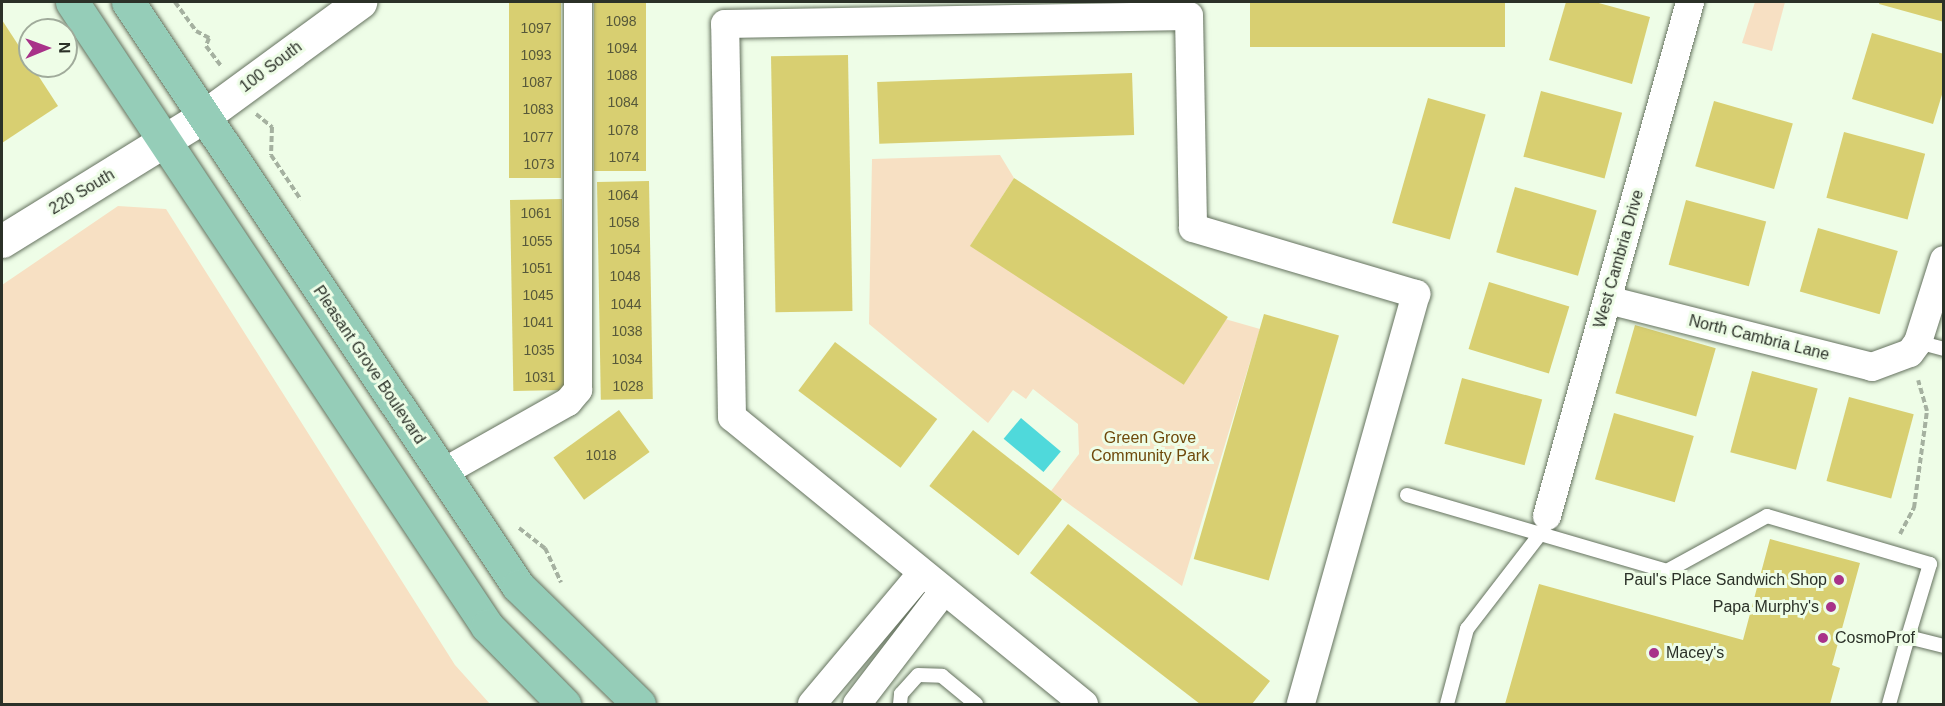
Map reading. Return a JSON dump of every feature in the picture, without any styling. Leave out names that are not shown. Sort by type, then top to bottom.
[{"type":"main road","name":"Pleasant Grove Boulevard","points":[[72,2],[182,130],[442,473],[518,586],[639,705]]},
{"type":"main road","name":"Pleasant Grove Boulevard","points":[[128,2],[182,130],[487,626],[564,705]]},
{"type":"street","name":"100 South","points":[[182,130],[360,2]]},
{"type":"street","points":[[442,473],[568,402],[578,390],[578,2]]},
{"type":"street","name":"West Cambria Drive","points":[[1545,526],[1690,2]]},
{"type":"street","points":[[1084,705],[943,592],[732,417],[725,24],[1189,16],[1193,228],[1416,294],[1301,705]]},
{"type":"street","name":"220 South","points":[[2,241],[182,130]]},
{"type":"street","points":[[1924,348],[1944,260]]},
{"type":"street","name":"North Cambria Lane","points":[[1608,300],[1872,367],[1924,348]]},
{"type":"street","points":[[812,705],[921,574]]},
{"type":"street","points":[[857,705],[943,592]]},
{"type":"lane","points":[[1407,495],[1545,526],[1667,571],[1767,516],[1930,564],[1889,705]]},
{"type":"lane","points":[[1447,705],[1467,629],[1545,526]]},
{"type":"lane","points":[[1908,637],[1944,646]]},
{"type":"lane","points":[[900,705],[918,675],[942,676],[976,705]]},
{"type":"path","points":[[175,2],[196,31],[209,38],[206,46]]},
{"type":"path","points":[[265,126],[272,128],[271,155],[303,204]]},
{"type":"path","points":[[1894,553],[1914,508],[1927,411],[1924,348]]},
{"type":"path","points":[[511,518],[545,548],[567,589]]},
{"type":"green space","points":[[1755,2],[1785,2],[1772,51],[1742,43]]},
{"type":"green space","name":"Green Grove Community Park","points":[[1000,155],[1014,178],[970,246],[1260,329],[1182,586],[1051,491],[1079,454],[1078,424],[1033,389],[1026,399],[1013,390],[988,423],[869,324],[872,159]]},
{"type":"green space","points":[[118,206],[166,209],[455,665],[490,704],[2,704],[2,285]]},
{"type":"water","points":[[1021,418],[1061,451],[1043,472],[1004,439]]},
{"type":"building","points":[[509,2],[561,2],[561,178],[509,178]]},
{"type":"building","points":[[594,2],[646,2],[646,171],[594,171]]},
{"type":"building","points":[[1250,2],[1505,2],[1505,47],[1250,47]]},
{"type":"building","points":[[1566,2],[1595,2],[1650,17],[1632,84],[1549,60]]},
{"type":"building","points":[[1880,2],[1944,2],[1944,22],[1879,4]]},
{"type":"building","points":[[2,20],[18,45],[18,78],[40,78],[58,106],[2,143]]},
{"type":"building","points":[[1872,33],[1944,54],[1944,88],[1933,124],[1852,99]]},
{"type":"building","points":[[848,55],[852,311],[775,312],[771,56]]},
{"type":"building","points":[[1132,73],[1134,135],[879,144],[877,82]]},
{"type":"building","points":[[1541,91],[1622,113],[1605,178],[1523,157]]},
{"type":"building","points":[[1428,98],[1486,115],[1450,240],[1392,223]]},
{"type":"building","points":[[1714,101],[1793,124],[1774,189],[1695,166]]},
{"type":"building","points":[[1844,132],[1925,154],[1908,219],[1826,198]]},
{"type":"building","points":[[1014,178],[1228,317],[1184,385],[970,246]]},
{"type":"building","points":[[649,181],[653,399],[601,400],[597,182]]},
{"type":"building","points":[[1515,187],[1597,210],[1578,276],[1496,252]]},
{"type":"building","points":[[562,199],[565,390],[513,391],[510,200]]},
{"type":"building","points":[[1686,200],[1766,221],[1749,286],[1669,265]]},
{"type":"building","points":[[1818,228],[1898,251],[1880,314],[1800,291]]},
{"type":"building","points":[[1489,282],[1569,307],[1549,374],[1469,349]]},
{"type":"building","points":[[1264,314],[1339,335],[1269,581],[1194,559]]},
{"type":"building","points":[[1635,325],[1716,348],[1696,416],[1615,393]]},
{"type":"building","points":[[835,342],[937,419],[901,468],[798,391]]},
{"type":"building","points":[[1752,371],[1818,389],[1796,470],[1730,452]]},
{"type":"building","points":[[1462,378],[1542,399],[1525,465],[1444,444]]},
{"type":"building","points":[[1849,397],[1914,414],[1891,498],[1826,481]]},
{"type":"building","points":[[619,410],[650,452],[584,500],[553,458]]},
{"type":"building","points":[[1614,413],[1694,436],[1675,502],[1595,479]]},
{"type":"building","points":[[973,430],[1062,500],[1018,556],[929,486]]},
{"type":"building","points":[[1068,524],[1270,681],[1252,704],[1200,704],[1030,573]]},
{"type":"building","name":"Macey's","points":[[1770,539],[1860,563],[1832,665],[1840,668],[1830,704],[1505,704],[1539,584],[1743,640]]},
{"type":"place","name":"Paul's Place Sandwich Shop","points":[[1839,580]]},
{"type":"place","name":"Papa Murphy's","points":[[1831,607]]},
{"type":"place","name":"CosmoProf","points":[[1823,638]]},
{"type":"place","name":"Macey's","points":[[1654,653]]}]
